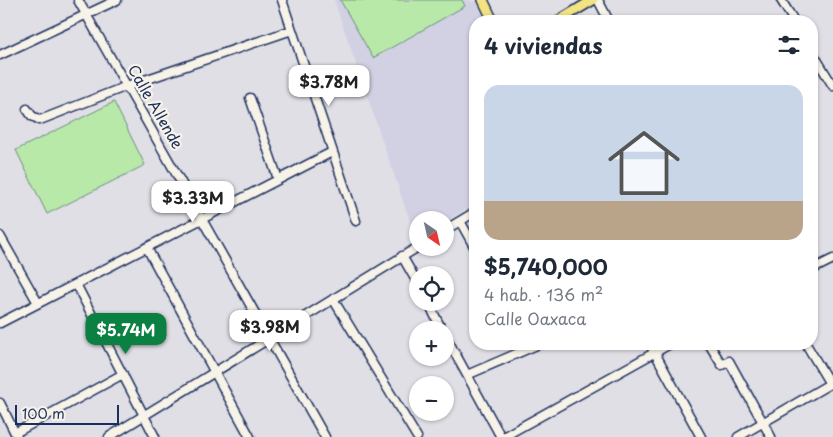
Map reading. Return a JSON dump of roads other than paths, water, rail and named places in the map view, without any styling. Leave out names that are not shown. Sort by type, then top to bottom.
[{"type":"main road","points":[[483,0],[490,15]]},
{"type":"main road","points":[[568,15],[594,0]]},
{"type":"street","name":"Calle Allende","points":[[78,0],[203,218],[325,437]]},
{"type":"street","points":[[0,54],[117,0]]},
{"type":"street","points":[[282,0],[356,222]]},
{"type":"street","points":[[598,0],[606,15]]},
{"type":"street","points":[[781,0],[790,15]]},
{"type":"street","points":[[27,109],[32,116],[40,120],[127,86],[292,30]]},
{"type":"street","points":[[818,61],[833,86]]},
{"type":"street","points":[[250,98],[278,180]]},
{"type":"street","points":[[0,324],[332,152]]},
{"type":"street","points":[[454,225],[469,216]]},
{"type":"street","points":[[460,221],[469,237]]},
{"type":"street","points":[[0,236],[38,304]]},
{"type":"street","points":[[147,248],[250,437]]},
{"type":"street","points":[[109,437],[409,252]]},
{"type":"street","points":[[402,256],[409,268]]},
{"type":"street","points":[[818,266],[833,259]]},
{"type":"street","points":[[76,284],[155,437]]},
{"type":"street","points":[[333,299],[417,437]]},
{"type":"street","points":[[467,375],[525,350]]},
{"type":"street","points":[[454,351],[502,437],[658,350]]},
{"type":"street","points":[[713,350],[722,366],[728,362],[771,437]]},
{"type":"street","points":[[738,437],[831,383],[810,350]]},
{"type":"street","points":[[654,352],[701,437]]},
{"type":"street","points":[[0,403],[16,435],[123,374]]}]
